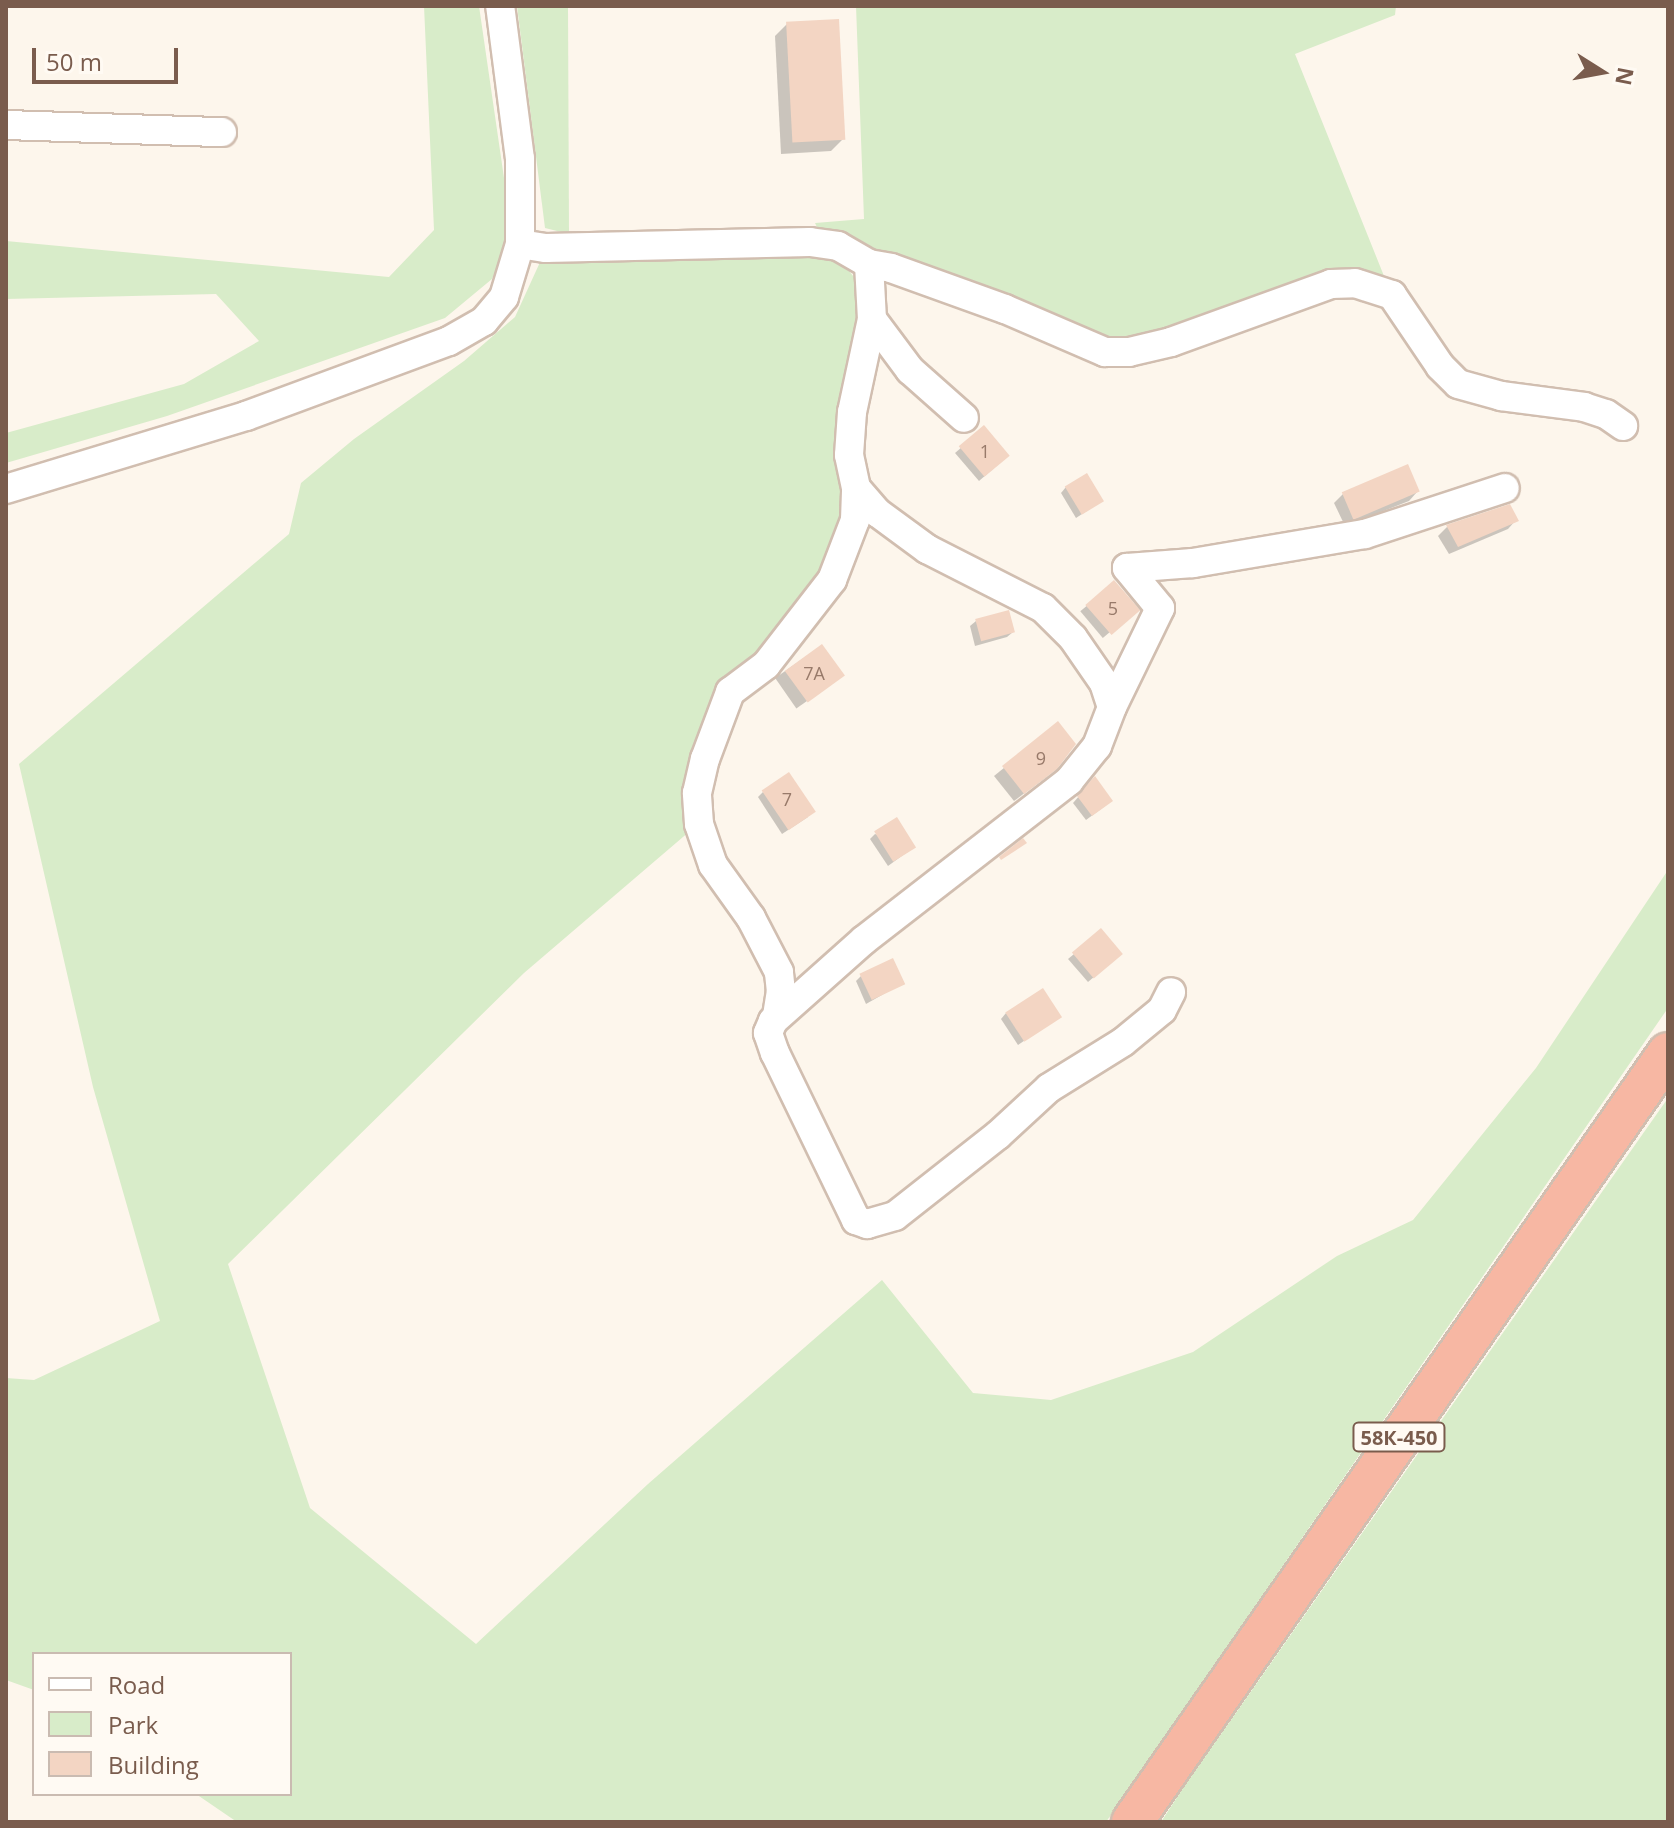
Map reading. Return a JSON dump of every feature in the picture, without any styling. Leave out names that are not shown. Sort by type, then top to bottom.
[{"type":"highway","name":"58К-450","points":[[1132,1822],[1668,1053]]},
{"type":"street","points":[[6,489],[246,416],[449,341],[484,321],[504,297],[520,244],[520,159],[500,6]]},
{"type":"street","points":[[6,125],[222,132]]},
{"type":"street","points":[[520,244],[546,248],[810,242],[838,246],[869,264],[891,268],[1005,309],[1105,352],[1129,352],[1171,342],[1331,284],[1355,283],[1392,295],[1440,366],[1458,384],[1501,396],[1584,407],[1606,414],[1623,426]]},
{"type":"street","points":[[869,264],[872,319],[852,412],[849,455],[856,488],[855,520],[832,580],[766,665],[730,692],[705,759],[697,793],[699,824],[708,855],[751,918],[779,972],[781,992],[777,1016],[768,1033],[775,1053],[856,1220],[867,1224],[895,1216],[998,1135],[1049,1088],[1123,1042],[1162,1010],[1171,992]]},
{"type":"street","points":[[872,319],[910,370],[964,418]]},
{"type":"street","points":[[856,488],[878,513],[927,549],[1043,608],[1073,638],[1104,683],[1112,707]]},
{"type":"street","points":[[777,1016],[899,911],[1069,781],[1097,746],[1112,707],[1160,608],[1127,568],[1193,563],[1365,534],[1505,488]]},
{"type":"green space","points":[[424,6],[479,6],[512,233],[492,279],[445,318],[167,416],[6,463],[6,433],[184,384],[259,341],[216,294],[6,299],[6,241],[389,277],[434,230]]},
{"type":"green space","points":[[517,6],[568,6],[569,234],[545,228]]},
{"type":"green space","points":[[856,6],[1396,6],[1395,15],[1295,54],[1390,291],[1351,278],[1120,350],[822,237],[815,223],[864,219]]},
{"type":"green space","points":[[822,250],[845,266],[862,287],[851,521],[818,594],[733,678],[690,831],[524,973],[228,1264],[310,1508],[476,1644],[648,1484],[882,1280],[973,1393],[1051,1400],[1193,1352],[1337,1256],[1413,1220],[1536,1068],[1668,870],[1668,1008],[1106,1822],[237,1822],[199,1796],[292,1796],[292,1652],[32,1652],[32,1689],[6,1680],[6,1378],[34,1380],[160,1321],[93,1087],[19,764],[289,534],[301,483],[354,439],[464,361],[515,317],[541,260]]},
{"type":"green space","points":[[1668,1098],[1668,1822],[1161,1822],[1183,1788]]},
{"type":"building","points":[[839,19],[845,140],[792,143],[786,22]]},
{"type":"building","points":[[984,425],[1010,456],[984,477],[959,446]]},
{"type":"building","points":[[1408,464],[1420,492],[1353,520],[1342,492]]},
{"type":"building","points":[[1087,473],[1104,501],[1082,515],[1065,486]]},
{"type":"building","points":[[1510,504],[1519,521],[1458,547],[1446,525]]},
{"type":"building","points":[[1114,580],[1140,610],[1112,635],[1085,605]]},
{"type":"building","points":[[1009,610],[1015,632],[981,641],[975,619]]},
{"type":"building","points":[[822,644],[845,676],[808,703],[785,671]]},
{"type":"building","points":[[1058,721],[1076,744],[1057,769],[1024,794],[1002,766]]},
{"type":"building","points":[[789,772],[816,812],[788,830],[762,790]]},
{"type":"building","points":[[1095,776],[1113,801],[1092,816],[1077,796]]},
{"type":"building","points":[[897,817],[916,848],[893,862],[874,831]]},
{"type":"building","points":[[1023,838],[1027,843],[1001,860],[999,857]]},
{"type":"building","points":[[1101,928],[1123,954],[1094,978],[1072,952]]},
{"type":"building","points":[[893,958],[905,984],[872,1000],[859,974]]},
{"type":"building","points":[[1043,988],[1062,1017],[1024,1042],[1005,1013]]}]
